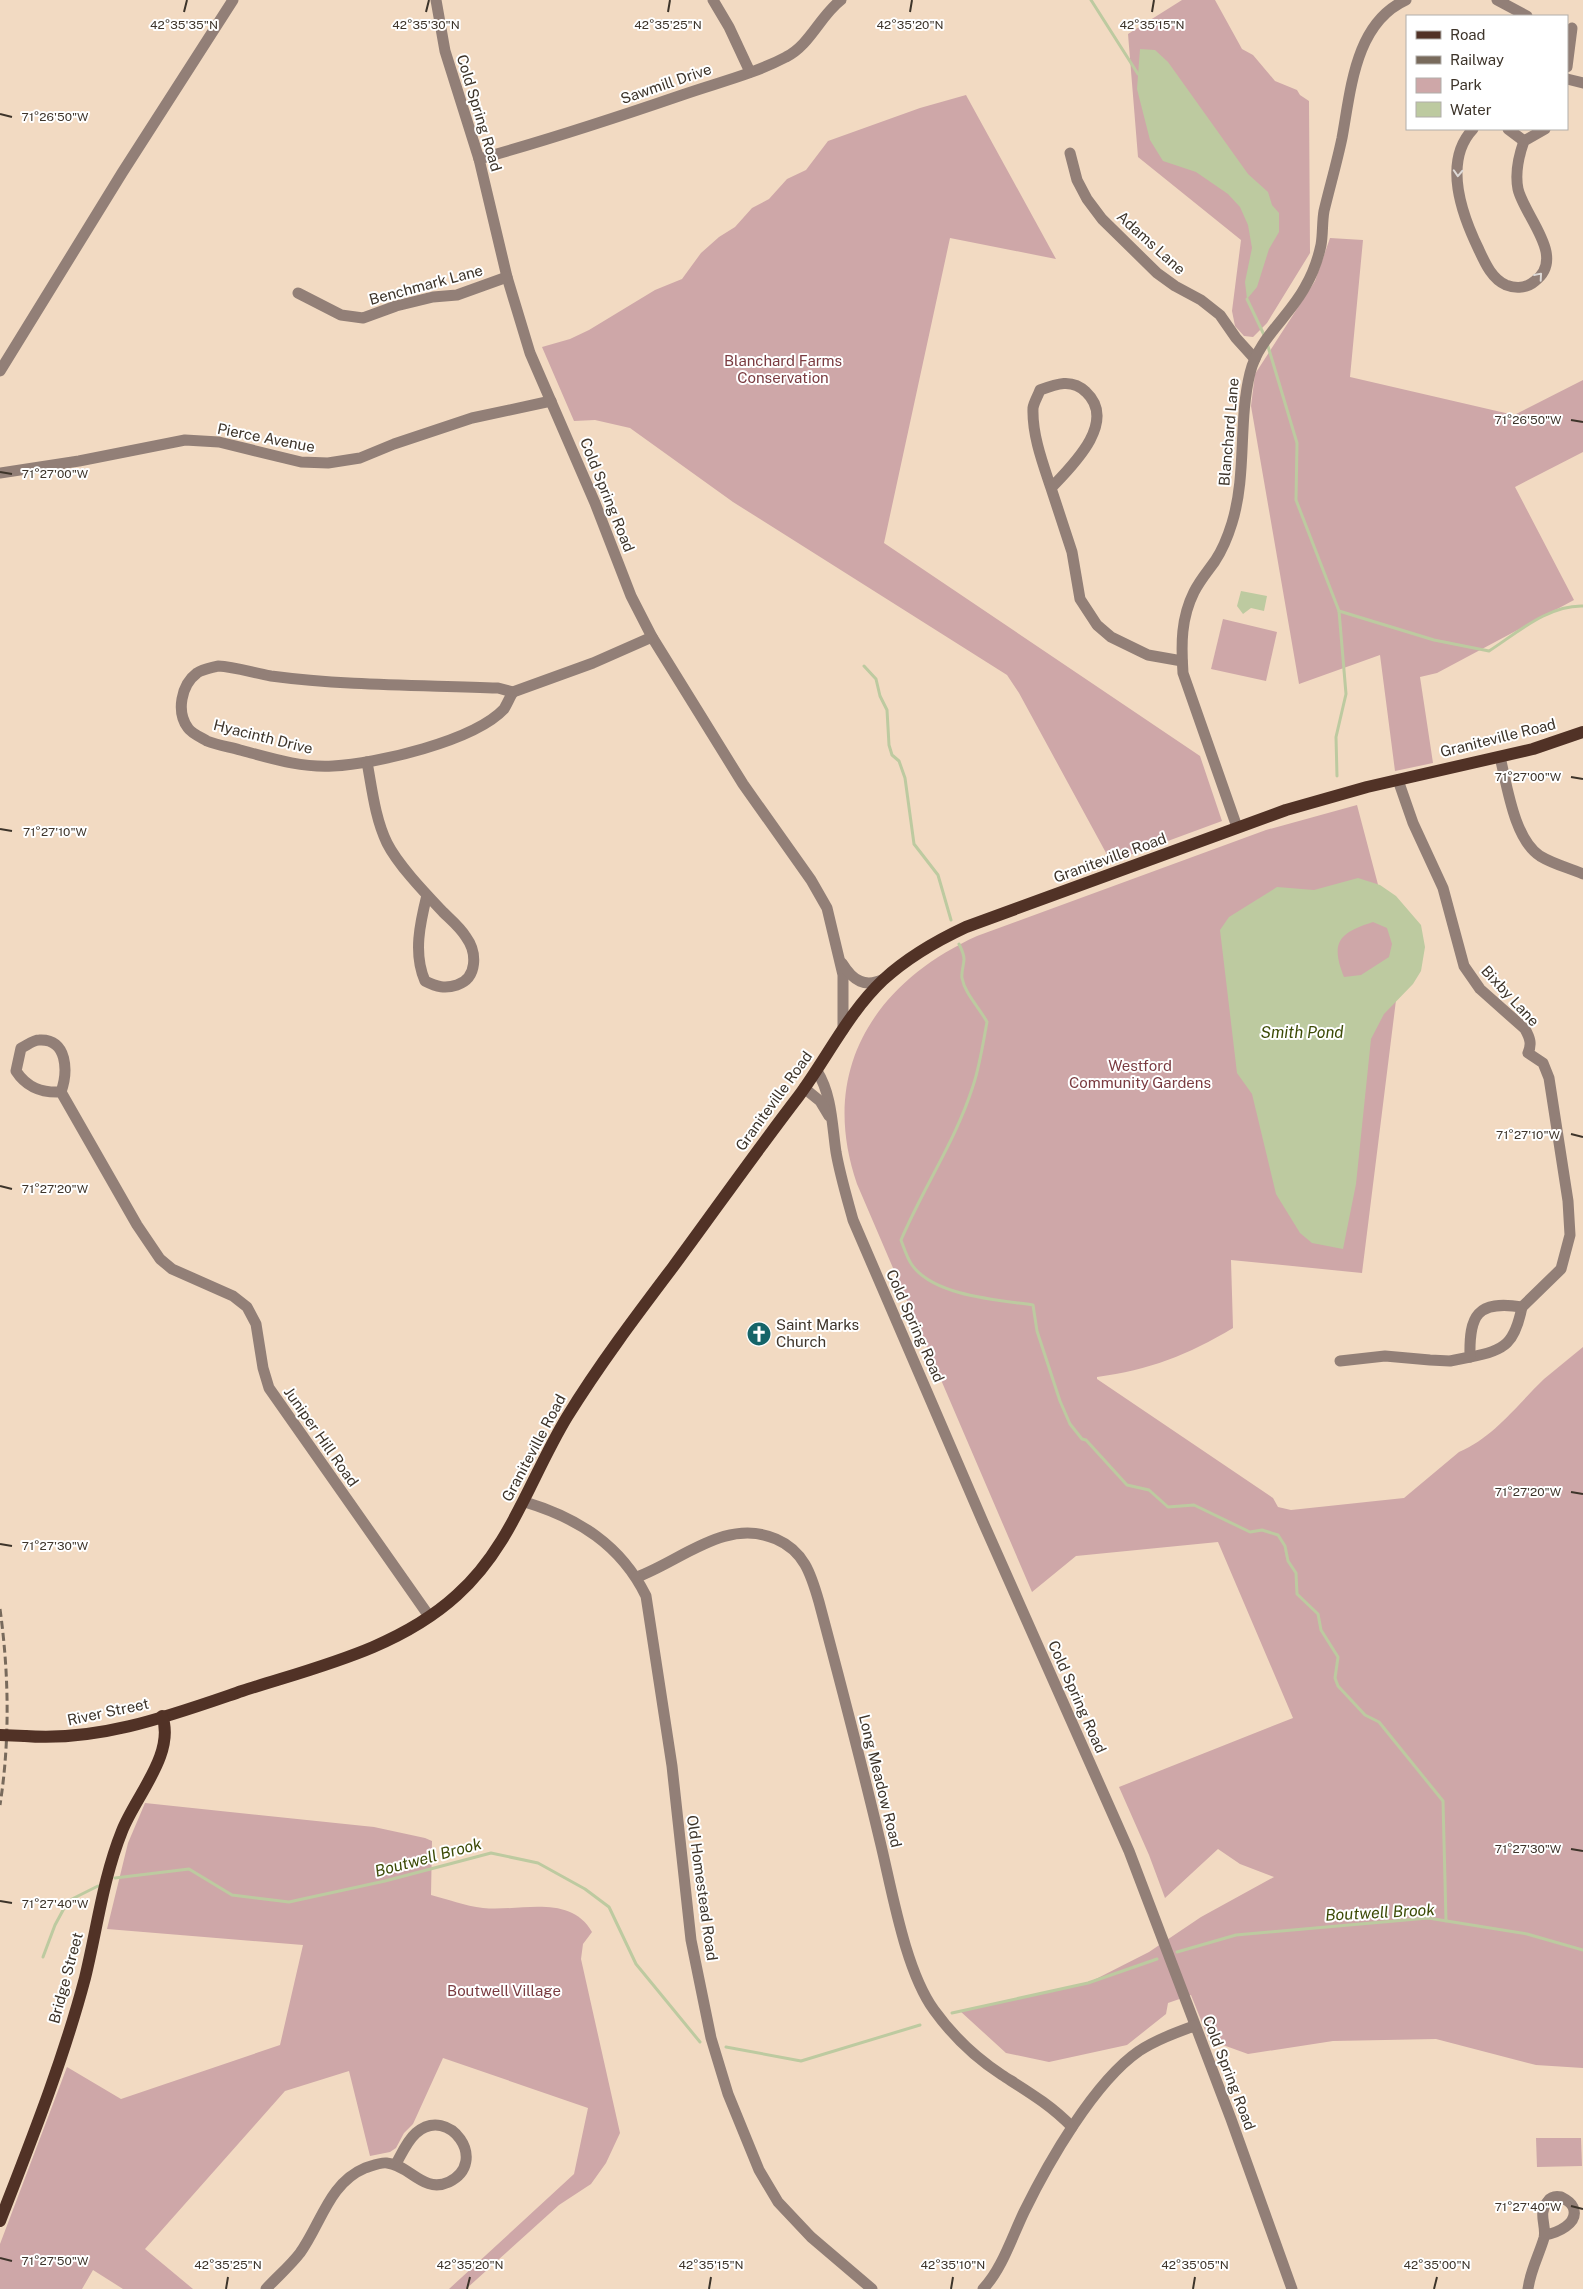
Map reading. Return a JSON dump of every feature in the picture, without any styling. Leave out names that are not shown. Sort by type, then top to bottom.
[{"type":"main road","name":"Graniteville Road","points":[[162,1716],[374,1647],[415,1627],[457,1595],[482,1568],[507,1534],[556,1437],[588,1385],[817,1071],[866,998],[885,978],[921,951],[966,927],[1115,874],[1237,827],[1304,805],[1398,780],[1500,757],[1583,732]]},
{"type":"main road","name":"River Street","points":[[0,1735],[61,1738],[90,1735],[162,1716]]},
{"type":"main road","name":"Bridge Street","points":[[0,2221],[71,2026],[85,1977],[106,1878],[120,1834],[162,1755],[166,1731],[162,1716]]},
{"type":"street","points":[[0,371],[122,173],[233,0]]},
{"type":"street","name":"Cold Spring Road","points":[[436,0],[445,51],[479,159],[507,277],[530,353],[592,494],[631,596],[652,637],[743,784],[811,880],[826,908],[843,975],[843,1030]]},
{"type":"street","points":[[713,0],[729,27],[750,72]]},
{"type":"street","name":"Sawmill Drive","points":[[479,159],[553,139],[750,72],[786,57],[799,49],[824,16],[841,0]]},
{"type":"street","name":"Blanchard Lane","points":[[1237,827],[1183,673],[1182,636],[1186,612],[1194,591],[1225,542],[1233,520],[1241,471],[1250,372],[1268,337],[1295,304],[1312,274],[1321,245],[1324,212],[1335,175],[1352,83],[1361,50],[1383,15],[1396,4],[1406,0]]},
{"type":"street","points":[[1498,0],[1525,15]]},
{"type":"street","points":[[1568,61],[1574,28]]},
{"type":"street","points":[[1568,79],[1583,83]]},
{"type":"street","points":[[1472,130],[1461,148],[1459,161],[1458,189],[1463,210],[1474,241],[1490,271],[1505,284],[1516,287],[1528,286],[1536,281],[1542,275],[1546,264],[1545,247],[1542,239],[1518,191],[1517,175],[1524,140]]},
{"type":"street","points":[[1509,130],[1524,140]]},
{"type":"street","points":[[1524,140],[1543,130]]},
{"type":"street","name":"Adams Lane","points":[[1070,152],[1077,180],[1087,199],[1102,219],[1157,273],[1175,286],[1201,300],[1220,316],[1255,359]]},
{"type":"street","name":"Benchmark Lane","points":[[298,293],[319,306],[341,315],[363,318],[396,306],[457,295],[507,277]]},
{"type":"street","points":[[1051,488],[1081,453],[1094,433],[1098,420],[1093,398],[1083,389],[1070,383],[1055,384],[1040,390],[1033,406],[1034,424],[1042,462],[1072,552],[1080,599],[1097,625],[1111,637],[1148,655],[1182,661]]},
{"type":"street","name":"Pierce Avenue","points":[[0,473],[80,461],[185,440],[219,442],[302,462],[328,464],[360,458],[394,444],[472,418],[551,401]]},
{"type":"street","points":[[513,692],[593,663],[652,637]]},
{"type":"street","name":"Hyacinth Drive","points":[[218,666],[234,667],[270,676],[498,688],[513,692],[503,709],[478,727],[458,737],[419,750],[367,762],[332,766],[301,765],[206,740],[188,729],[182,714],[181,699],[188,682],[195,674],[203,669],[218,666]]},
{"type":"street","points":[[1500,757],[1518,825],[1531,847],[1539,855],[1583,874]]},
{"type":"street","points":[[367,762],[375,805],[388,844],[427,895],[466,936],[474,953],[473,971],[462,984],[449,988],[437,987],[425,981],[420,970],[420,926],[427,895]]},
{"type":"street","name":"Bixby Lane","points":[[1398,780],[1413,823],[1443,888],[1464,966],[1480,989],[1525,1030],[1530,1038],[1531,1047],[1528,1053],[1543,1063],[1549,1078],[1568,1201],[1570,1235],[1561,1269],[1522,1307]]},
{"type":"street","name":"Cold Spring Road","points":[[840,960],[846,970],[858,981],[869,984],[885,978]]},
{"type":"street","points":[[38,1039],[53,1042],[60,1050],[66,1065],[66,1079],[62,1092],[36,1089],[22,1080],[16,1071],[21,1048],[38,1039]]},
{"type":"street","name":"Cold Spring Road","points":[[817,1071],[824,1082],[828,1095],[840,1172],[853,1220],[983,1522],[1129,1851],[1231,2119],[1292,2289]]},
{"type":"street","name":"Cold Spring Road","points":[[804,1088],[820,1101],[831,1120]]},
{"type":"street","name":"Juniper Hill Road","points":[[62,1092],[136,1225],[160,1259],[172,1269],[233,1296],[247,1307],[256,1324],[263,1368],[269,1388],[429,1616]]},
{"type":"street","points":[[1340,1361],[1385,1356],[1450,1360],[1470,1357],[1482,1355],[1507,1343],[1517,1330],[1522,1307],[1507,1305],[1488,1308],[1476,1315],[1469,1334],[1470,1357]]},
{"type":"street","name":"Old Homestead Road","points":[[524,1502],[597,1535],[620,1556],[637,1577],[646,1596],[650,1609],[661,1702],[672,1766],[692,1940],[711,2038],[728,2094],[759,2170],[778,2202],[811,2237],[872,2289]]},
{"type":"street","name":"Long Meadow Road","points":[[637,1577],[656,1570],[724,1536],[737,1533],[751,1532],[768,1535],[787,1544],[799,1554],[807,1565],[819,1602],[897,1910],[912,1964],[924,1994],[934,2010],[961,2042],[1001,2074],[1050,2106],[1072,2127]]},
{"type":"street","points":[[983,2289],[1006,2251],[1042,2176],[1072,2127],[1106,2082],[1124,2063],[1156,2040],[1194,2026]]},
{"type":"street","points":[[266,2289],[299,2254],[332,2196],[343,2181],[357,2172],[384,2163],[396,2164],[421,2182],[434,2185],[447,2183],[457,2177],[463,2167],[466,2156],[464,2142],[455,2132],[444,2126],[432,2125],[418,2131],[409,2140],[396,2164]]},
{"type":"street","points":[[1528,2289],[1545,2235]]},
{"type":"green space","points":[[1182,0],[1215,0],[1242,49],[1253,55],[1275,81],[1297,90],[1300,95],[1309,101],[1310,253],[1267,323],[1253,337],[1244,336],[1235,326],[1232,311],[1241,240],[1138,157],[1128,34]]},
{"type":"green space","name":"Blanchard Farms Conservation","points":[[966,95],[1056,259],[950,238],[884,543],[1200,756],[1222,821],[1111,862],[1019,693],[1007,675],[733,502],[630,428],[595,420],[574,421],[542,347],[570,339],[589,330],[655,290],[682,279],[701,253],[719,237],[735,227],[752,208],[769,199],[787,179],[806,170],[828,141],[920,108]]},
{"type":"green space","points":[[1330,238],[1363,240],[1350,377],[1514,415],[1583,380],[1583,452],[1515,487],[1574,600],[1437,673],[1420,677],[1433,763],[1395,771],[1380,655],[1299,684],[1251,406],[1255,374],[1315,281]]},
{"type":"green space","points":[[1223,619],[1277,632],[1266,681],[1211,669]]},
{"type":"green space","name":"Westford Community Gardens","points":[[1357,805],[1400,968],[1362,1273],[1231,1260],[1233,1328],[1184,1354],[1168,1360],[1151,1366],[1097,1377],[1097,1379],[1273,1498],[1278,1507],[1291,1510],[1404,1498],[1459,1452],[1472,1446],[1505,1420],[1544,1379],[1583,1347],[1583,2068],[1536,2065],[1436,2039],[1333,2041],[1248,2054],[1209,2040],[1191,1995],[1168,2003],[1166,2014],[1127,2045],[1049,2062],[1006,2053],[960,2011],[1088,1983],[1149,1952],[1201,1917],[1274,1877],[1240,1864],[1218,1849],[1165,1898],[1149,1855],[1119,1787],[1293,1718],[1218,1542],[1076,1556],[1032,1592],[857,1184],[847,1143],[845,1104],[851,1068],[864,1035],[883,1005],[909,979],[941,956],[977,936],[1266,830]]},
{"type":"green space","name":"Boutwell Village","points":[[145,1803],[374,1827],[425,1838],[432,1841],[431,1895],[483,1908],[557,1908],[571,1912],[582,1920],[592,1932],[583,1944],[581,1959],[620,2133],[606,2163],[591,2184],[559,2205],[466,2289],[449,2289],[574,2174],[588,2108],[443,2058],[413,2124],[404,2133],[396,2148],[390,2152],[370,2156],[349,2071],[285,2091],[145,2249],[193,2289],[123,2289],[93,2270],[82,2289],[0,2289],[0,2244],[67,2067],[121,2099],[280,2045],[303,1945],[107,1929],[128,1843]]},
{"type":"green space","points":[[1536,2138],[1581,2138],[1582,2166],[1537,2167]]},
{"type":"water","points":[[1140,49],[1155,50],[1168,62],[1248,174],[1268,192],[1272,205],[1279,213],[1279,232],[1269,249],[1257,287],[1247,299],[1245,282],[1252,248],[1248,225],[1240,207],[1228,194],[1196,172],[1163,161],[1150,140],[1137,89]]},
{"type":"water","points":[[1241,591],[1267,596],[1264,611],[1251,608],[1243,614],[1237,606]]},
{"type":"water","name":"Smith Pond","points":[[1358,878],[1380,885],[1396,896],[1421,925],[1425,947],[1421,971],[1413,984],[1384,1014],[1371,1039],[1356,1184],[1343,1249],[1312,1243],[1300,1233],[1276,1194],[1252,1094],[1237,1073],[1220,930],[1229,917],[1277,887],[1314,890]],"holes":[[[1373,922],[1387,928],[1392,944],[1389,957],[1361,975],[1344,977],[1340,965],[1338,947],[1345,935],[1352,930]]]},
{"type":"waterway","points":[[1091,0],[1138,74]]},
{"type":"waterway","points":[[1247,299],[1265,337]]},
{"type":"waterway","points":[[1267,343],[1297,443],[1296,500],[1339,611],[1346,694],[1336,737],[1337,776]]},
{"type":"waterway","points":[[1339,611],[1434,640],[1489,651],[1545,615],[1557,610],[1583,606]]},
{"type":"waterway","points":[[864,666],[876,679],[880,696],[887,710],[889,745],[892,755],[899,761],[905,778],[914,844],[938,875],[951,920]]},
{"type":"waterway","points":[[959,944],[964,957],[962,976],[964,984],[987,1022],[978,1070],[966,1106],[949,1145],[901,1240],[909,1259],[922,1275],[935,1284],[951,1290],[968,1295],[1033,1305],[1037,1331],[1060,1401],[1070,1424],[1127,1485],[1149,1490],[1168,1507],[1194,1505],[1250,1532],[1262,1530],[1278,1535],[1285,1546],[1288,1561],[1296,1573],[1297,1594],[1318,1614],[1321,1630],[1338,1657],[1335,1678],[1338,1686],[1365,1715],[1379,1722],[1443,1801],[1446,1921]]},
{"type":"waterway","name":"Boutwell Brook","points":[[115,1878],[189,1869],[232,1895],[289,1902],[385,1881],[491,1853],[538,1863],[585,1889],[609,1907],[636,1964],[700,2042]]},
{"type":"waterway","name":"Boutwell Brook","points":[[43,1957],[55,1925],[68,1901],[98,1886]]},
{"type":"waterway","name":"Boutwell Brook","points":[[1177,1952],[1236,1935],[1428,1918],[1527,1934],[1583,1950]]},
{"type":"waterway","name":"Boutwell Brook","points":[[952,2013],[1088,1983],[1157,1959]]},
{"type":"waterway","name":"Boutwell Brook","points":[[726,2047],[801,2061],[920,2025]]},
{"type":"railway","points":[[0,1609],[7,1683],[7,1732],[0,1805]]},
{"type":"place","name":"Saint Marks Church","points":[[759,1334]]}]
